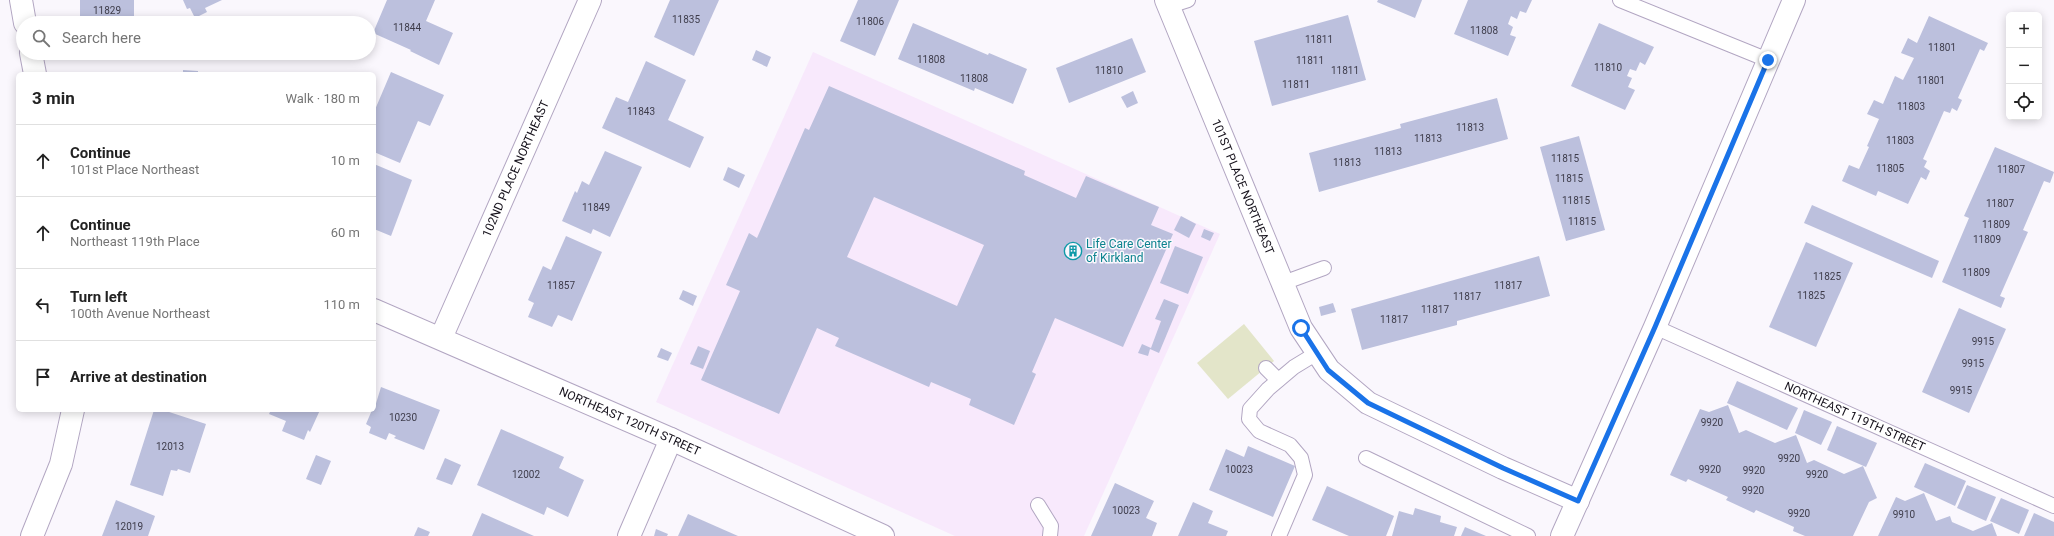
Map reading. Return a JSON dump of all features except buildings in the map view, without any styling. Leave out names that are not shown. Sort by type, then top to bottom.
[{"type":"street","points":[[21,0],[24,16]]},
{"type":"street","name":"102ND PLACE NORTHEAST","points":[[441,338],[590,0]]},
{"type":"street","points":[[1562,536],[1655,327],[1794,0]]},
{"type":"street","name":"101ST PLACE NORTHEAST","points":[[1174,2],[1282,283],[1301,328],[1323,362],[1368,403],[1503,468],[1578,501]]},
{"type":"street","points":[[32,60],[35,72]]},
{"type":"street","name":"NORTHEAST 120TH STREET","points":[[376,311],[671,439],[883,536]]},
{"type":"street","points":[[32,536],[61,464],[73,412]]},
{"type":"street","points":[[629,536],[671,439]]},
{"type":"lane","points":[[1620,0],[1768,60]]},
{"type":"lane","points":[[1282,283],[1324,268]]},
{"type":"lane","name":"NORTHEAST 119TH STREET","points":[[1655,327],[2054,506]]},
{"type":"lane","points":[[1279,536],[1305,475],[1301,458],[1290,445],[1260,431],[1249,419],[1250,409],[1278,380],[1294,367],[1323,362]]},
{"type":"lane","points":[[1266,368],[1278,380]]},
{"type":"lane","points":[[1366,458],[1528,536]]},
{"type":"lane","points":[[1038,505],[1051,526],[1050,536]]},
{"type":"shaded area","points":[[813,52],[1220,234],[1084,536],[955,536],[656,402]]},
{"type":"green space","points":[[1244,324],[1274,361],[1228,399],[1197,363]]},
{"type":"place","name":"Life Care Center of Kirkland","points":[[1073,251]]},
{"type":"route","points":[[1301,328],[1328,370],[1368,403],[1503,468],[1578,501],[1655,327],[1768,60]]}]
